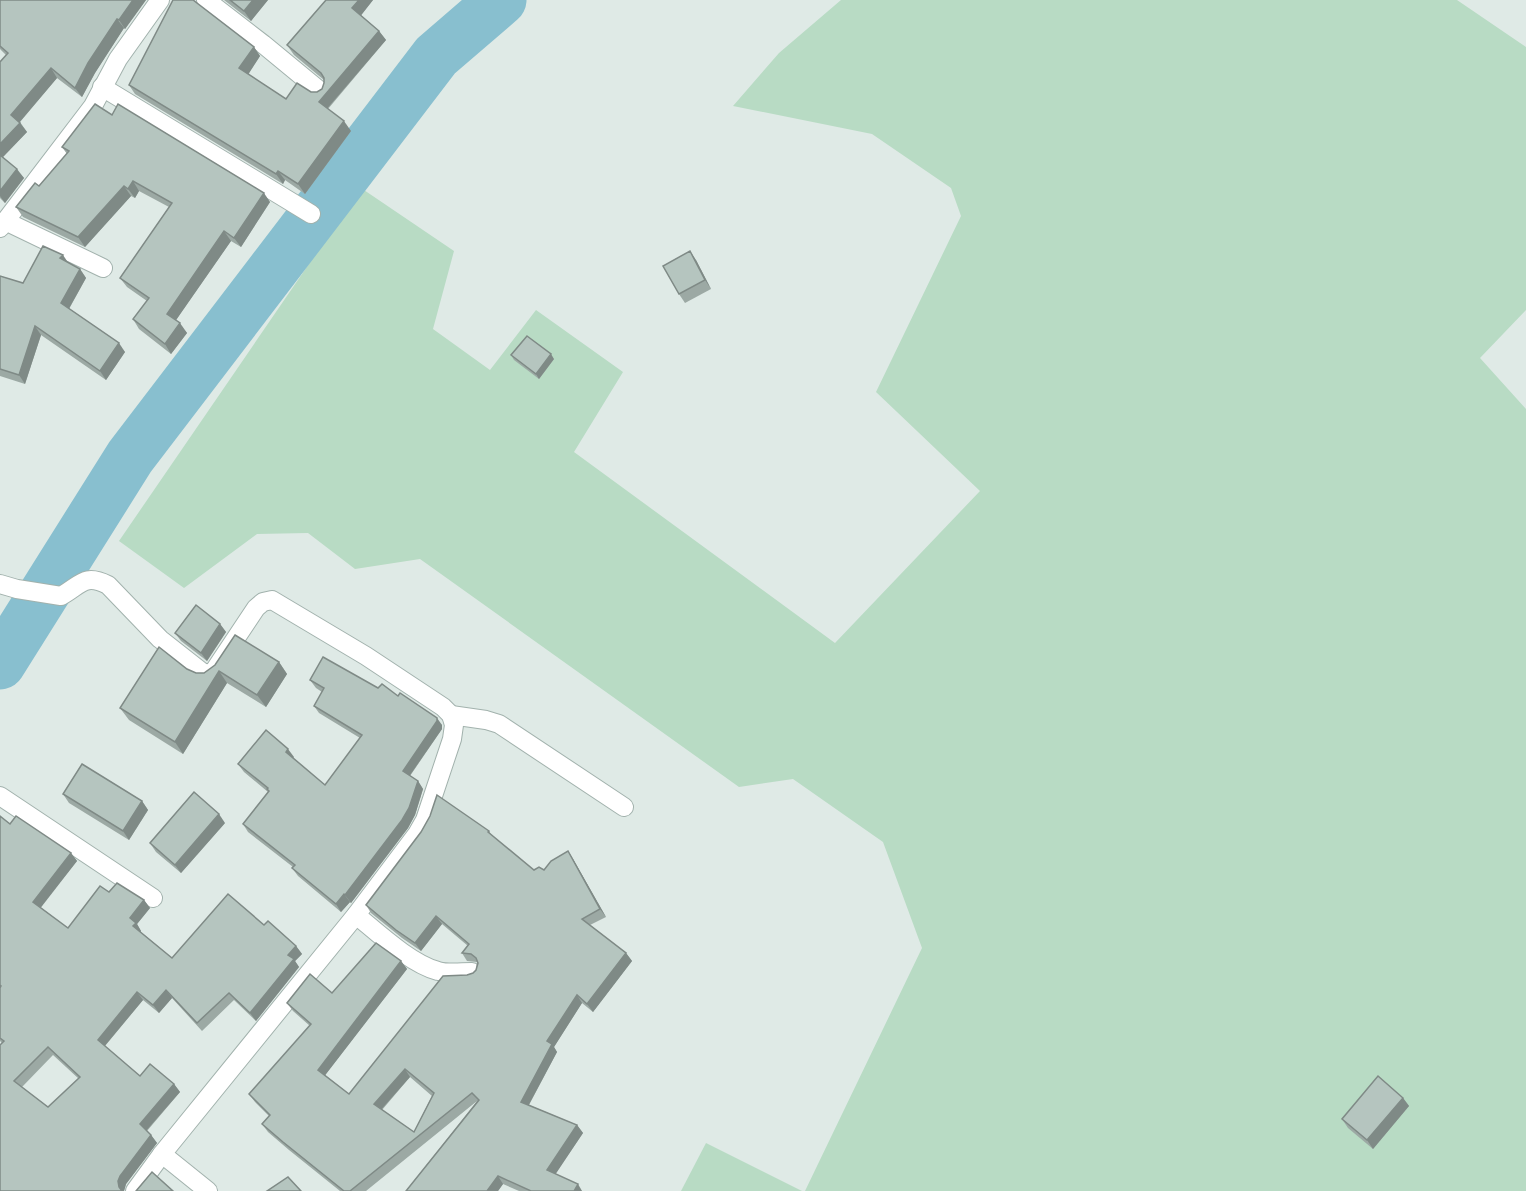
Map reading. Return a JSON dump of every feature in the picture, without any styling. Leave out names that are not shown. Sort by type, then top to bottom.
[{"type":"street","points":[[103,268],[3,225],[93,106],[118,59],[160,0]]},
{"type":"street","points":[[206,0],[320,91]]},
{"type":"street","points":[[102,87],[311,214]]},
{"type":"street","points":[[8,587],[61,596],[80,583],[90,579],[98,580],[108,585],[160,639],[202,672],[208,674],[214,671],[256,608],[263,602],[272,600],[366,656],[443,707],[451,715],[454,724],[452,739],[425,820],[417,834],[356,915],[162,1154],[135,1191]]},
{"type":"street","points":[[451,715],[499,724],[624,807]]},
{"type":"street","points":[[0,796],[153,898]]},
{"type":"street","points":[[356,915],[424,965],[440,972],[471,972]]},
{"type":"street","points":[[162,1154],[208,1191]]},
{"type":"green space","points":[[841,0],[1457,0],[1526,47],[1526,310],[1480,358],[1526,409],[1526,1191],[805,1191],[922,948],[883,842],[793,779],[739,787],[420,559],[355,569],[308,533],[257,534],[184,588],[119,541],[361,188],[454,251],[433,329],[490,370],[536,310],[623,372],[574,452],[835,643],[980,491],[876,392],[961,216],[951,188],[872,134],[733,106],[779,53]]},
{"type":"green space","points":[[706,1143],[802,1191],[681,1191]]},
{"type":"building","points":[[0,0],[133,0],[119,20],[117,19],[88,63],[75,88],[51,68],[11,115],[20,123],[0,144],[0,62],[8,53],[0,46]]},
{"type":"building","points":[[173,0],[193,0],[254,47],[239,68],[286,99],[297,83],[311,92],[317,92],[322,89],[324,83],[321,73],[287,45],[326,0],[359,0],[352,8],[379,31],[319,102],[344,121],[298,184],[278,171],[276,174],[129,85]]},
{"type":"building","points":[[230,0],[253,0],[244,11]]},
{"type":"building","points":[[95,104],[112,115],[118,104],[264,193],[234,238],[224,231],[167,314],[180,323],[165,344],[133,319],[149,298],[120,278],[172,203],[133,181],[128,189],[124,186],[78,237],[16,207],[35,183],[39,186],[69,151],[62,147]]},
{"type":"building","points":[[0,155],[17,169],[0,191]]},
{"type":"building","points":[[43,246],[63,255],[60,258],[80,269],[61,303],[119,343],[100,371],[35,326],[19,375],[0,369],[0,276],[23,283]]},
{"type":"building","points":[[690,251],[705,280],[679,294],[663,266]]},
{"type":"building","points":[[527,336],[551,354],[536,374],[511,355]]},
{"type":"building","points":[[196,605],[220,624],[201,653],[175,633]]},
{"type":"building","points":[[235,635],[279,662],[257,695],[219,671],[175,742],[120,708],[159,647],[187,669],[196,673],[204,673],[215,665]]},
{"type":"building","points":[[323,657],[378,688],[382,684],[398,696],[400,693],[437,718],[403,771],[418,781],[409,808],[336,904],[292,868],[295,865],[243,824],[269,791],[238,764],[266,730],[288,749],[286,752],[325,785],[362,735],[314,706],[324,688],[310,680]]},
{"type":"building","points":[[82,764],[142,801],[123,831],[63,794]]},
{"type":"building","points":[[194,792],[219,814],[175,865],[150,843]]},
{"type":"building","points":[[437,795],[489,831],[534,870],[539,867],[544,870],[551,861],[568,851],[600,909],[582,919],[626,953],[587,1004],[577,995],[547,1041],[552,1044],[521,1102],[577,1125],[547,1170],[578,1184],[574,1191],[531,1191],[498,1176],[487,1191],[406,1191],[479,1100],[472,1093],[350,1191],[344,1191],[262,1124],[270,1115],[249,1094],[311,1024],[287,1003],[310,974],[332,993],[376,943],[401,961],[318,1070],[349,1094],[443,976],[467,975],[476,970],[478,963],[476,958],[471,954],[462,953],[469,944],[436,916],[415,943],[366,905],[421,832],[430,816]],"holes":[[[405,1069],[434,1093],[414,1132],[374,1104]]]},
{"type":"building","points":[[0,816],[10,824],[16,816],[71,853],[33,902],[68,928],[100,886],[109,892],[117,883],[144,900],[130,918],[136,923],[133,926],[172,958],[228,894],[264,925],[268,921],[296,946],[288,955],[294,959],[250,1013],[229,993],[197,1023],[166,990],[153,1005],[137,992],[98,1040],[140,1076],[150,1064],[174,1084],[140,1124],[151,1135],[120,1176],[118,1181],[122,1191],[0,1191],[0,1045],[4,1041],[0,1038]],"holes":[[[48,1047],[80,1077],[48,1107],[14,1081]]]},
{"type":"building","points":[[1378,1076],[1403,1098],[1367,1140],[1342,1119]]},
{"type":"building","points":[[152,1172],[173,1191],[136,1191]]},
{"type":"building","points":[[288,1177],[301,1191],[267,1191]]},
{"type":"waterway","points":[[0,664],[130,457],[436,56],[501,0]]}]
